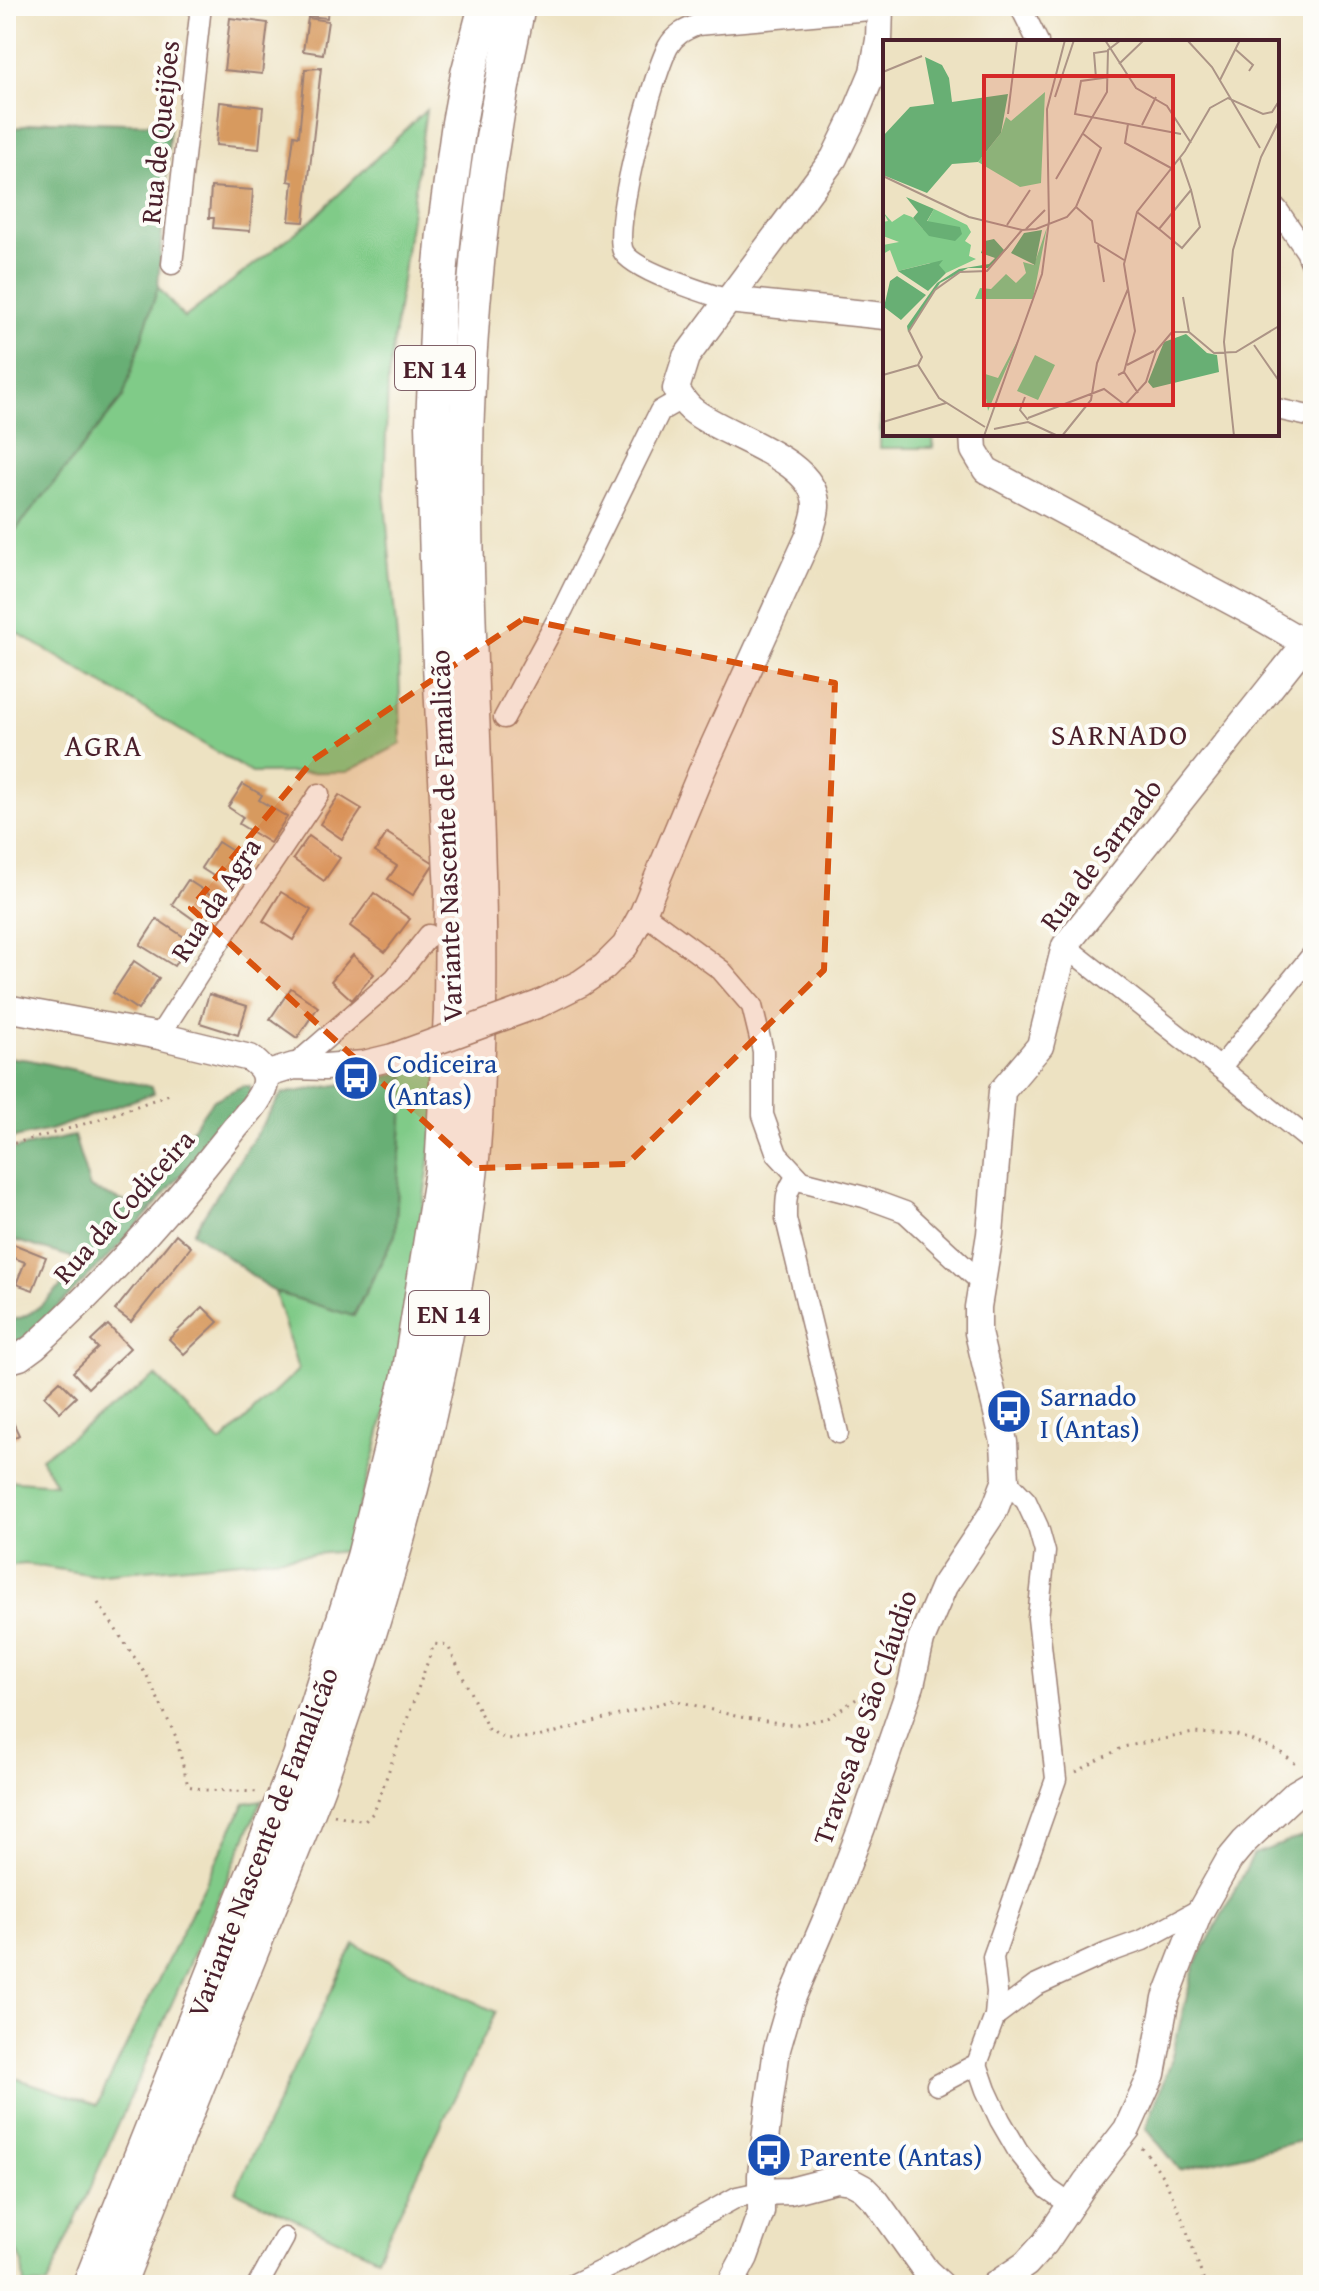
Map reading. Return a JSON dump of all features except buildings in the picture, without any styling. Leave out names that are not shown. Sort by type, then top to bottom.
[{"type":"highway","points":[[468,74],[466,33],[469,6]]},
{"type":"highway","name":"Variante Nascente de Famalicão","points":[[90,2285],[300,1757],[364,1557],[409,1376],[431,1250],[442,1171],[452,950],[433,424],[439,286],[468,74],[486,6]]},
{"type":"highway","name":"Variante Nascente de Famalicão","points":[[118,2285],[327,1762],[394,1555],[443,1349],[472,1165],[480,994],[466,518],[469,364],[475,274],[489,163],[518,6]]},
{"type":"highway","points":[[489,163],[542,6]]},
{"type":"street","name":"Rua de Queijões","points":[[172,264],[201,6]]},
{"type":"street","points":[[1020,6],[1037,40]]},
{"type":"street","points":[[6,1008],[159,1036],[250,1058],[260,1065],[265,1075],[294,1066],[364,1064],[393,1057],[539,1004],[581,983],[604,967],[625,946],[643,913],[701,773],[809,536],[816,505],[803,477],[780,458],[693,411],[676,389],[686,357],[728,300],[834,158],[873,72],[879,40],[880,7],[781,11],[697,25],[678,33],[668,47],[643,119],[630,173],[621,236],[623,250],[632,263],[695,290],[728,300],[883,316]]},
{"type":"street","points":[[1279,212],[1306,251],[1313,267]]},
{"type":"street","points":[[504,718],[563,609],[660,411],[681,399]]},
{"type":"street","points":[[1279,409],[1313,417]]},
{"type":"street","points":[[973,436],[974,450],[986,470],[1253,613],[1309,638]]},
{"type":"street","name":"Rua de Sarnado","points":[[982,1283],[990,1234],[1002,1091],[1040,1046],[1065,946],[1309,638]]},
{"type":"street","name":"Rua da Agra","points":[[159,1036],[319,794]]},
{"type":"street","points":[[643,913],[721,970],[752,1006],[763,1051],[763,1115],[777,1154],[797,1176],[802,1181],[864,1197],[905,1212],[982,1283]]},
{"type":"street","points":[[294,1066],[395,978],[429,935]]},
{"type":"street","points":[[1065,946],[1313,1143]]},
{"type":"street","points":[[1220,1068],[1313,954]]},
{"type":"street","name":"Rua da Codiceira","points":[[6,1361],[20,1357],[35,1346],[160,1219],[255,1102],[265,1085],[265,1075]]},
{"type":"street","points":[[797,1176],[786,1195],[786,1219],[838,1433]]},
{"type":"street","name":"Travesa de São Cláudio","points":[[730,2285],[745,2257],[761,2212],[762,2154],[777,2049],[788,2013],[862,1827],[907,1699],[921,1640],[944,1586],[994,1511],[1006,1480],[1004,1442],[978,1333],[982,1283]]},
{"type":"street","points":[[937,2085],[977,2064],[995,2016],[997,1992],[993,1957],[1056,1779],[1038,1618],[1045,1552],[1026,1501],[1006,1480]]},
{"type":"street","points":[[995,2285],[1026,2264],[1045,2243],[1127,2129],[1152,2074],[1166,1998],[1202,1908],[1229,1860],[1296,1793],[1313,1783]]},
{"type":"street","points":[[995,2016],[1035,1986],[1143,1940],[1202,1908]]},
{"type":"street","points":[[977,2064],[995,2110],[1018,2151],[1048,2189],[1071,2205]]},
{"type":"street","points":[[572,2285],[737,2197],[790,2191],[836,2179],[850,2181],[863,2188],[876,2201],[926,2271],[941,2285]]},
{"type":"street","points":[[258,2285],[284,2238]]},
{"type":"path","points":[[6,1145],[108,1118],[172,1093]]},
{"type":"path","points":[[98,1603],[147,1676],[176,1737],[188,1786],[205,1790],[265,1792]]},
{"type":"path","points":[[329,1813],[365,1821],[374,1812],[434,1644],[448,1646],[488,1729],[505,1739],[538,1737],[674,1700],[739,1717],[793,1725],[828,1718],[916,1662]]},
{"type":"path","points":[[1055,1783],[1123,1747],[1193,1733],[1237,1735],[1279,1751],[1313,1783]]},
{"type":"path","points":[[1127,2129],[1155,2163],[1186,2229],[1205,2285]]},
{"type":"highlighted area","points":[[523,619],[835,683],[824,970],[627,1164],[475,1168],[191,908],[313,760]]},
{"type":"green space","points":[[426,110],[388,380],[384,490],[399,663],[401,744],[347,772],[252,773],[6,626],[6,542],[123,397],[158,287],[184,318],[312,220]]},
{"type":"green space","points":[[47,121],[170,124],[158,287],[123,397],[6,542],[6,130]]},
{"type":"green space","points":[[883,337],[883,436],[934,436],[933,448],[880,448]]},
{"type":"green space","points":[[438,1055],[436,1115],[406,1323],[375,1453],[346,1551],[93,1575],[26,1564],[6,1566],[6,1480],[56,1484],[41,1458],[156,1376],[221,1443],[298,1370],[275,1292],[354,1316],[395,1235],[405,1071]]},
{"type":"green space","points":[[6,1057],[152,1087],[154,1093],[50,1130],[6,1140]]},
{"type":"green space","points":[[405,1071],[395,1235],[353,1316],[275,1292],[193,1232],[282,1094],[381,1078]]},
{"type":"green space","points":[[242,1086],[250,1086],[251,1094],[123,1242],[28,1336],[6,1348],[6,1320],[26,1316],[36,1309],[78,1268],[71,1257],[6,1238],[6,1151],[74,1136],[90,1188],[145,1210],[181,1145],[212,1101]]},
{"type":"green space","points":[[262,1800],[47,2285],[24,2285],[22,2263],[6,2230],[6,2075],[97,2105],[245,1803]]},
{"type":"green space","points":[[1313,1833],[1313,2138],[1180,2170],[1146,2128],[1170,2064],[1194,1967],[1254,1854]]},
{"type":"green space","points":[[354,1944],[496,2012],[377,2258],[235,2191]]},
{"type":"place","name":"Codiceira (Antas)","points":[[356,1078]]},
{"type":"place","name":"Sarnado I (Antas)","points":[[1009,1411]]},
{"type":"place","name":"Parente (Antas)","points":[[769,2155]]},
{"type":"district","name":"SARNADO","points":[[1120,734]]},
{"type":"district","name":"AGRA","points":[[104,745]]}]
